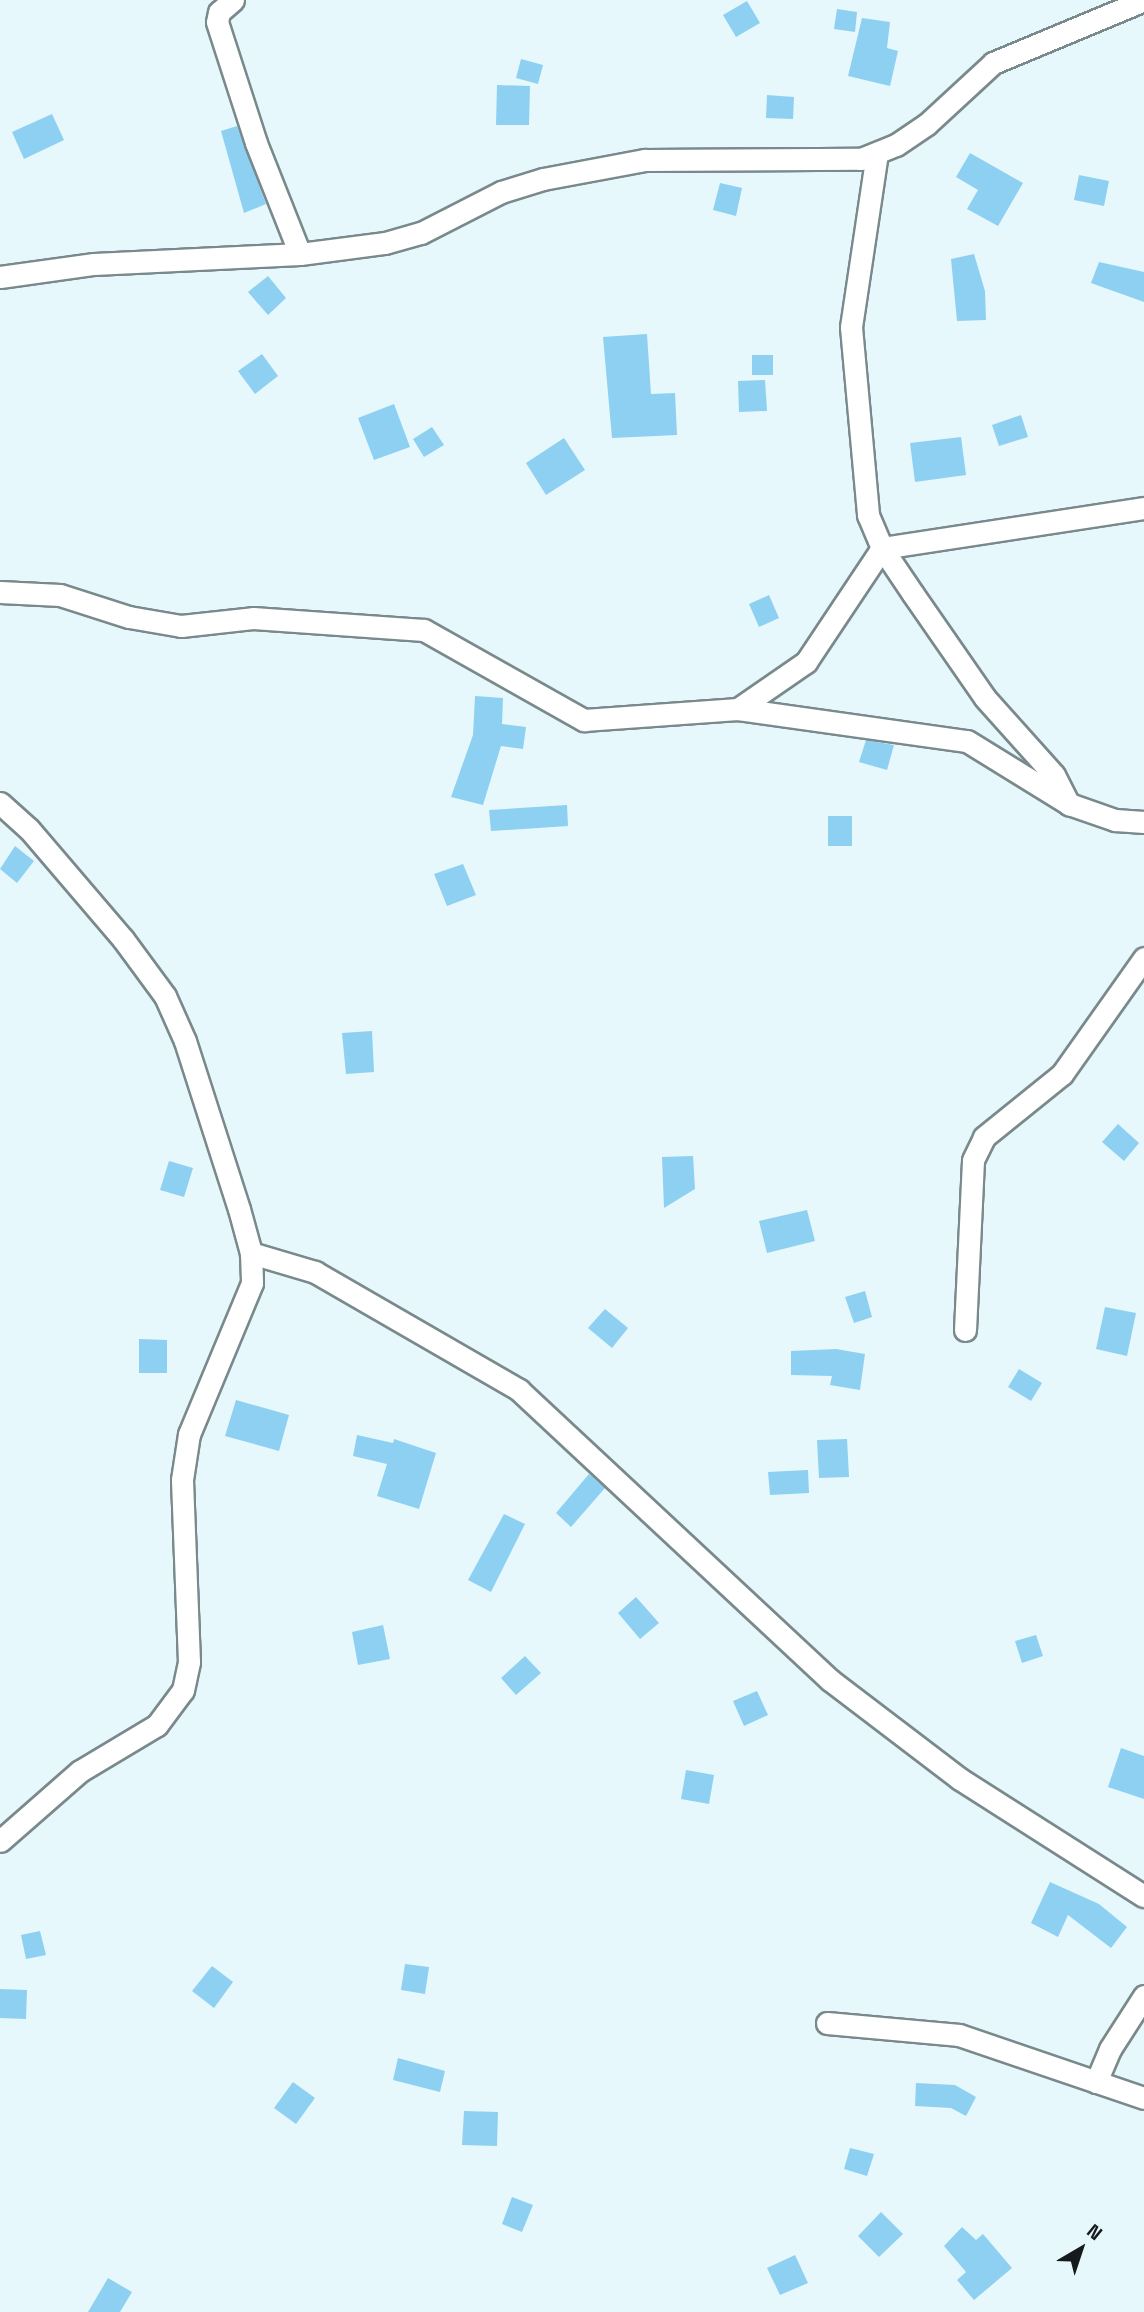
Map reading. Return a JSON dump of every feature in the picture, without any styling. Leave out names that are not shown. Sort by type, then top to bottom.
[{"type":"street","points":[[233,0],[219,12],[217,22],[256,143],[300,254]]},
{"type":"street","points":[[0,277],[94,264],[300,254],[385,243],[421,233],[500,192],[602,167],[691,157],[810,162],[861,159],[877,153],[927,124],[993,63],[1144,1]]},
{"type":"street","points":[[877,153],[851,327],[869,515],[883,548],[985,698],[1046,766],[1069,804]]},
{"type":"street","points":[[738,709],[806,662],[883,548],[1144,508]]},
{"type":"street","points":[[0,592],[60,595],[130,618],[181,626],[253,618],[424,630],[584,720],[738,709],[967,741],[1069,804],[1115,820],[1144,822]]},
{"type":"street","points":[[0,803],[29,829],[123,939],[165,996],[208,1110],[251,1252],[248,1293],[188,1434],[182,1480],[190,1587],[189,1662],[183,1690],[157,1725],[80,1771],[0,1841]]},
{"type":"street","points":[[965,1330],[973,1160],[984,1137],[1062,1074],[1144,958]]},
{"type":"street","points":[[251,1252],[315,1272],[519,1390],[830,1680],[960,1779],[1144,1896]]},
{"type":"street","points":[[1096,2082],[1110,2049],[1144,1996]]},
{"type":"street","points":[[827,2023],[959,2035],[1144,2098]]},
{"type":"building","points":[[747,1],[760,23],[736,37],[723,15]]},
{"type":"building","points":[[837,9],[857,12],[855,32],[834,29]]},
{"type":"building","points":[[862,18],[890,22],[887,48],[898,51],[890,86],[848,76]]},
{"type":"building","points":[[521,59],[543,65],[538,84],[516,78]]},
{"type":"building","points":[[497,85],[530,86],[529,125],[496,125]]},
{"type":"building","points":[[767,95],[794,97],[793,119],[766,118]]},
{"type":"building","points":[[52,114],[64,140],[24,159],[12,132]]},
{"type":"building","points":[[237,126],[266,204],[244,213],[221,131]]},
{"type":"building","points":[[970,153],[1023,183],[998,226],[967,209],[978,190],[956,177]]},
{"type":"building","points":[[1079,175],[1109,181],[1104,206],[1074,200]]},
{"type":"building","points":[[720,183],[742,188],[736,216],[713,210]]},
{"type":"building","points":[[974,254],[985,291],[986,320],[957,321],[951,259]]},
{"type":"building","points":[[1099,262],[1144,272],[1144,302],[1091,283]]},
{"type":"building","points":[[268,276],[286,298],[268,315],[248,292]]},
{"type":"building","points":[[647,334],[651,394],[675,393],[677,435],[612,438],[603,337]]},
{"type":"building","points":[[262,354],[278,376],[255,394],[238,371]]},
{"type":"building","points":[[752,355],[773,355],[773,375],[752,375]]},
{"type":"building","points":[[765,380],[767,411],[739,412],[738,381]]},
{"type":"building","points":[[394,404],[410,447],[374,460],[358,418]]},
{"type":"building","points":[[1021,415],[1028,437],[999,446],[992,425]]},
{"type":"building","points":[[432,427],[444,445],[424,457],[413,439]]},
{"type":"building","points":[[961,437],[966,475],[915,482],[910,443]]},
{"type":"building","points":[[564,438],[585,470],[546,495],[526,463]]},
{"type":"building","points":[[769,595],[779,618],[759,627],[749,604]]},
{"type":"building","points":[[475,696],[503,698],[502,724],[526,727],[523,749],[501,746],[483,805],[451,797],[473,735]]},
{"type":"building","points":[[866,740],[894,745],[887,770],[859,762]]},
{"type":"building","points":[[567,805],[568,826],[491,831],[489,810]]},
{"type":"building","points":[[828,816],[852,816],[852,846],[828,846]]},
{"type":"building","points":[[15,846],[34,861],[17,883],[0,869]]},
{"type":"building","points":[[463,864],[476,895],[447,906],[434,874]]},
{"type":"building","points":[[372,1031],[374,1072],[346,1074],[342,1033]]},
{"type":"building","points":[[1118,1124],[1139,1143],[1124,1161],[1102,1142]]},
{"type":"building","points":[[693,1156],[695,1189],[664,1208],[662,1157]]},
{"type":"building","points":[[169,1161],[193,1168],[184,1197],[160,1190]]},
{"type":"building","points":[[807,1210],[815,1241],[767,1253],[759,1221]]},
{"type":"building","points":[[865,1291],[872,1317],[854,1323],[845,1297]]},
{"type":"building","points":[[1105,1307],[1136,1313],[1127,1356],[1096,1349]]},
{"type":"building","points":[[605,1309],[628,1328],[612,1348],[588,1328]]},
{"type":"building","points":[[139,1339],[167,1340],[167,1373],[139,1373]]},
{"type":"building","points":[[836,1349],[865,1354],[860,1390],[830,1385],[832,1376],[791,1375],[791,1351]]},
{"type":"building","points":[[1019,1369],[1042,1383],[1031,1401],[1008,1387]]},
{"type":"building","points":[[236,1400],[289,1415],[279,1451],[225,1436]]},
{"type":"building","points":[[357,1435],[393,1443],[394,1439],[436,1453],[419,1509],[377,1496],[387,1464],[353,1456]]},
{"type":"building","points":[[847,1439],[849,1477],[819,1478],[817,1440]]},
{"type":"building","points":[[808,1470],[809,1493],[770,1495],[768,1472]]},
{"type":"building","points":[[589,1474],[605,1488],[571,1527],[556,1513]]},
{"type":"building","points":[[504,1514],[525,1524],[491,1592],[468,1580]]},
{"type":"building","points":[[636,1597],[659,1623],[640,1639],[618,1613]]},
{"type":"building","points":[[383,1625],[390,1659],[358,1665],[352,1632]]},
{"type":"building","points":[[1036,1635],[1043,1656],[1022,1663],[1015,1641]]},
{"type":"building","points":[[525,1656],[541,1673],[516,1695],[501,1678]]},
{"type":"building","points":[[757,1691],[768,1715],[744,1726],[733,1701]]},
{"type":"building","points":[[1121,1748],[1144,1756],[1144,1799],[1108,1787]]},
{"type":"building","points":[[686,1770],[714,1775],[709,1804],[681,1799]]},
{"type":"building","points":[[1050,1882],[1099,1904],[1127,1927],[1111,1948],[1068,1915],[1058,1937],[1031,1923]]},
{"type":"building","points":[[40,1931],[46,1955],[26,1959],[21,1935]]},
{"type":"building","points":[[405,1964],[429,1967],[425,1994],[401,1990]]},
{"type":"building","points":[[212,1966],[233,1982],[214,2008],[192,1991]]},
{"type":"building","points":[[0,1989],[27,1990],[26,2019],[0,2018]]},
{"type":"building","points":[[398,2058],[445,2071],[440,2092],[393,2080]]},
{"type":"building","points":[[293,2082],[315,2098],[296,2124],[274,2108]]},
{"type":"building","points":[[916,2083],[955,2085],[976,2097],[966,2116],[951,2108],[915,2106]]},
{"type":"building","points":[[464,2111],[498,2112],[497,2146],[462,2145]]},
{"type":"building","points":[[850,2148],[874,2154],[867,2176],[844,2169]]},
{"type":"building","points":[[512,2197],[533,2205],[522,2232],[502,2224]]},
{"type":"building","points":[[881,2212],[903,2234],[879,2257],[858,2236]]},
{"type":"building","points":[[962,2227],[976,2240],[983,2234],[1012,2268],[974,2300],[957,2280],[966,2272],[944,2246]]},
{"type":"building","points":[[795,2255],[808,2283],[780,2295],[767,2268]]},
{"type":"building","points":[[108,2278],[132,2292],[120,2312],[88,2312]]}]
